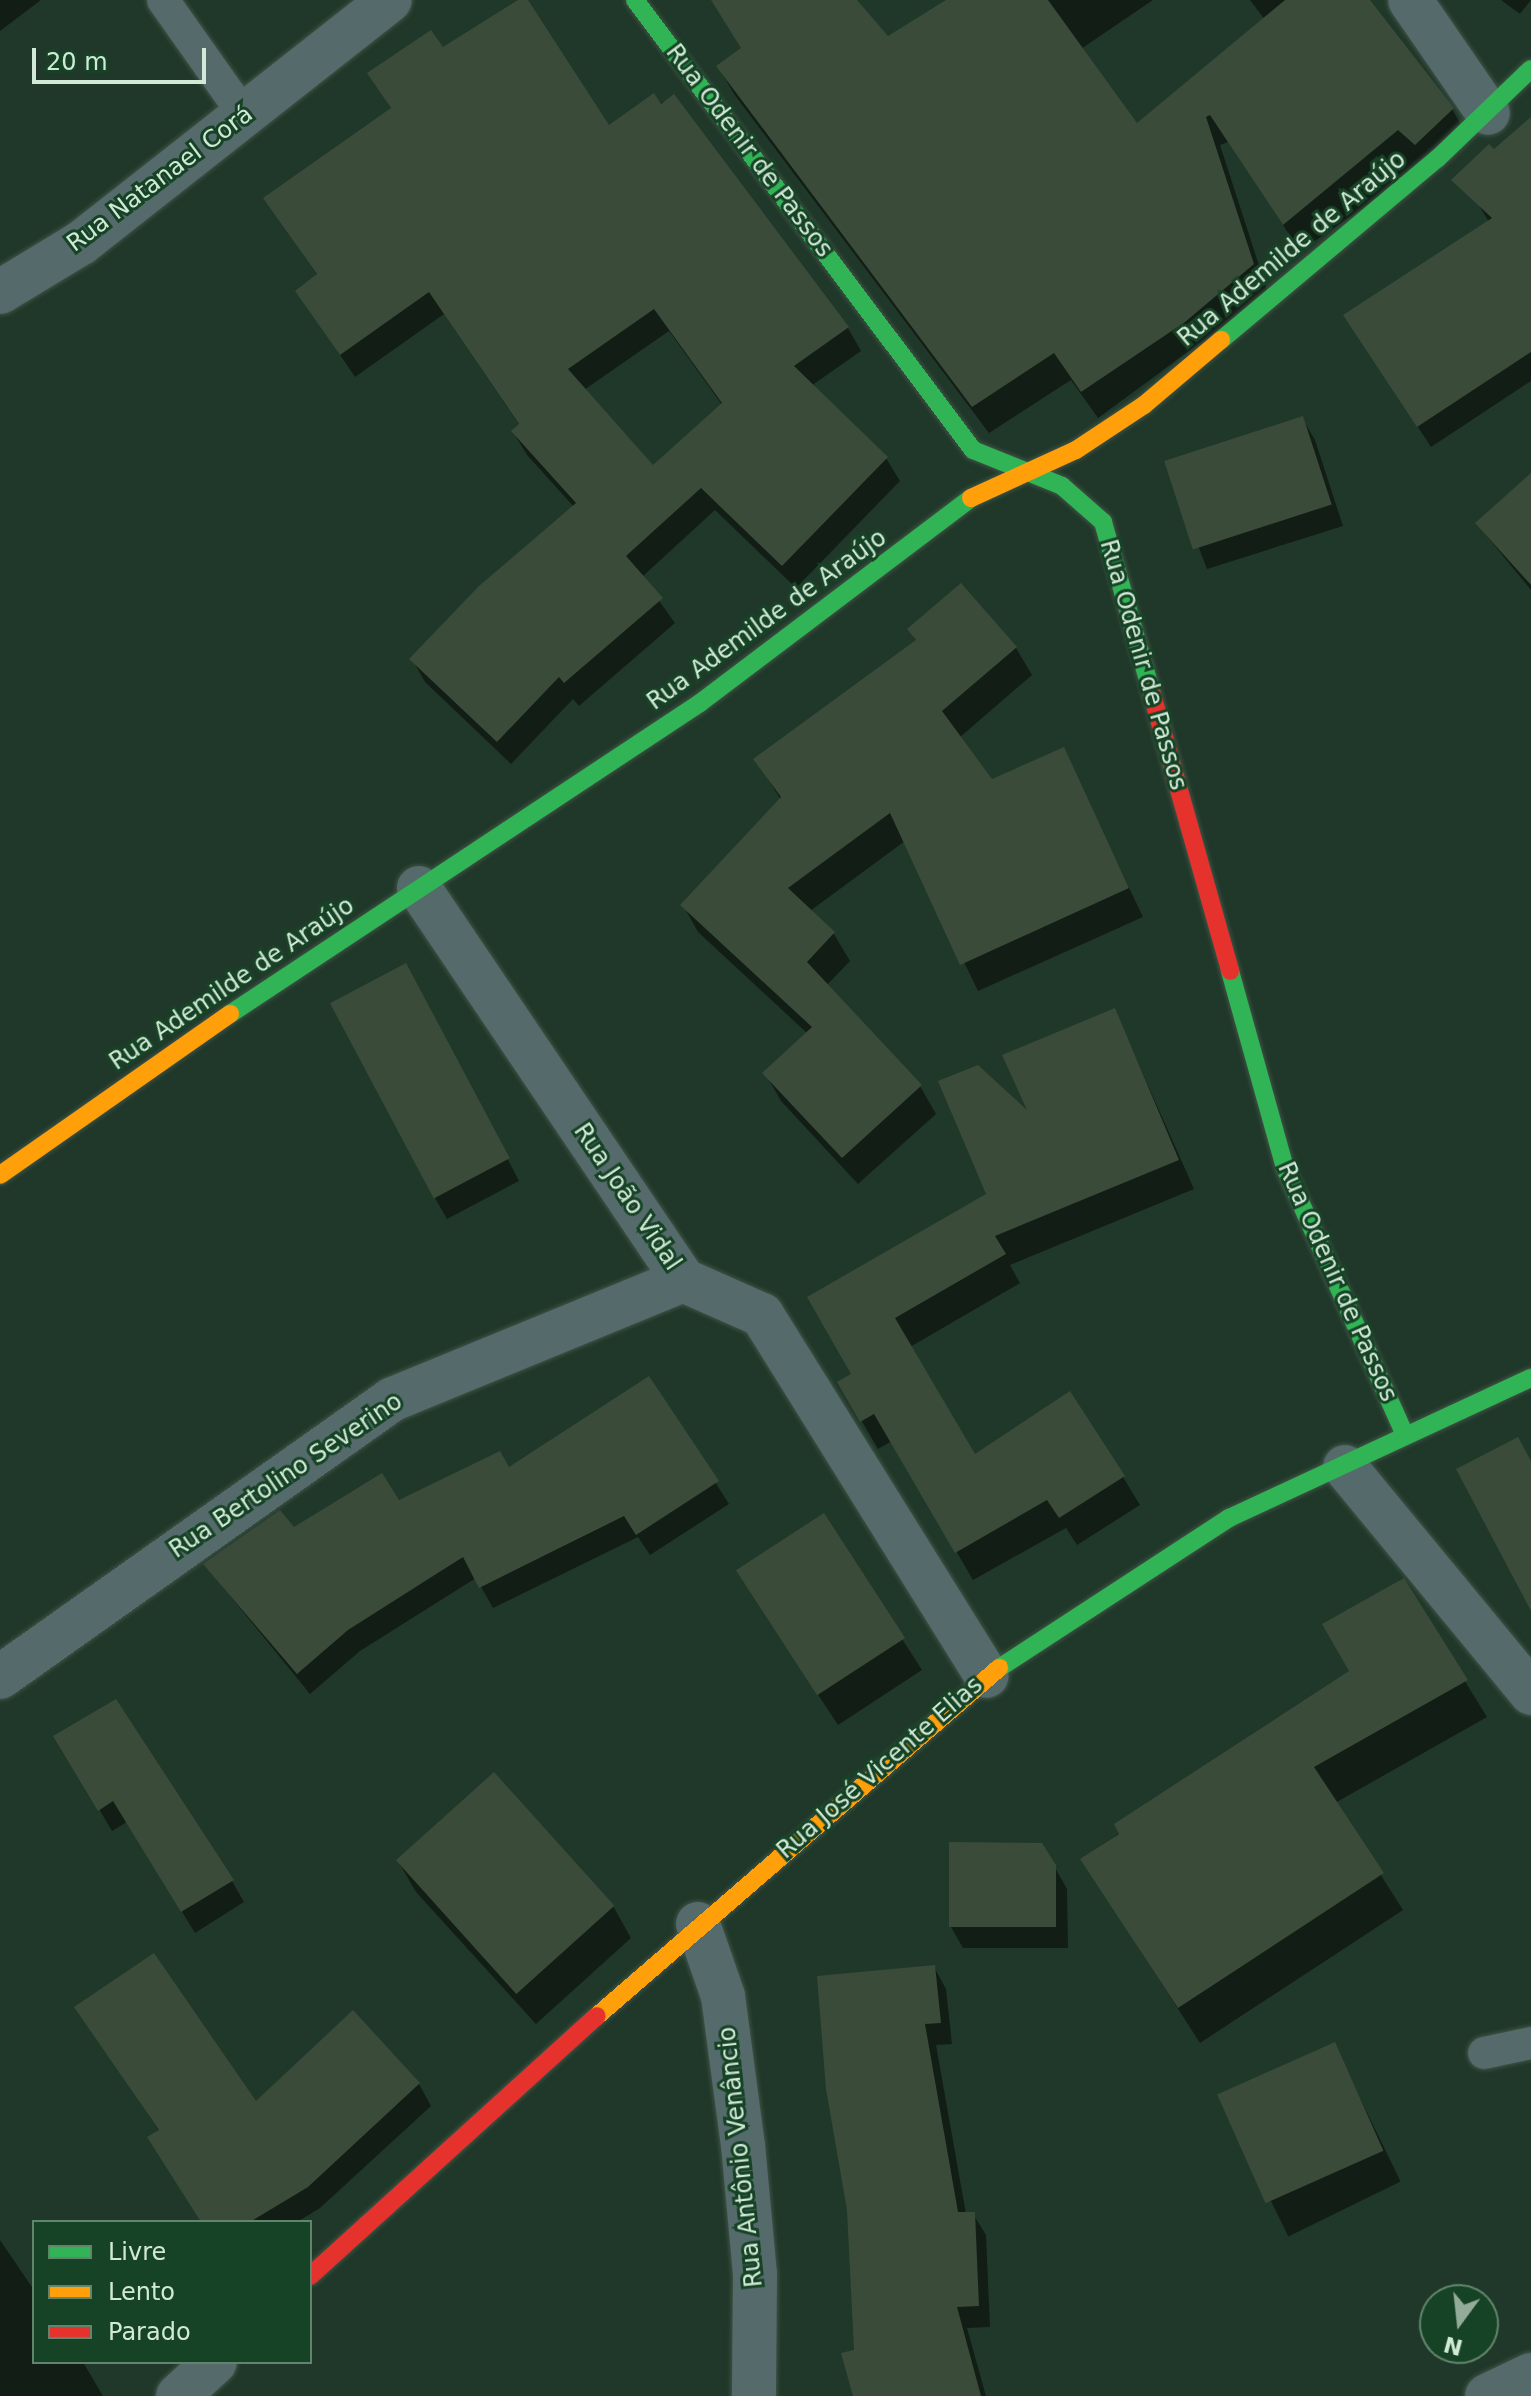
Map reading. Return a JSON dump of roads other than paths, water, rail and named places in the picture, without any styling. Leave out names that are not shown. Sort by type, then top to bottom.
[{"type":"street","name":"Rua Natanael Corá","points":[[0,292],[81,243],[390,0]]},
{"type":"street","name":"Rua Odenir de Passos","points":[[635,0],[973,450],[1062,486],[1103,522],[1285,1168],[1404,1433]]},
{"type":"street","points":[[1410,0],[1488,113]]},
{"type":"street","name":"Rua Ademilde de Araújo","points":[[0,1175],[116,1089],[700,703],[978,492],[1027,474],[1144,405],[1488,113],[1531,69]]},
{"type":"street","name":"Rua João Vidal","points":[[419,888],[683,1280],[762,1315],[987,1676]]},
{"type":"street","name":"Rua Bertolino Severino","points":[[0,1677],[393,1399],[683,1280]]},
{"type":"street","name":"Rua José Vicente Elias","points":[[312,2274],[698,1924],[987,1676],[1229,1518],[1345,1467],[1404,1433],[1531,1378]]},
{"type":"street","points":[[1345,1467],[1531,1693]]},
{"type":"street","name":"Rua Antônio Venâncio","points":[[698,1924],[723,1996],[743,2145],[755,2274],[754,2396]]},
{"type":"street","points":[[178,2396],[213,2364]]},
{"type":"street","points":[[1487,2396],[1531,2375]]},
{"type":"lane","points":[[163,0],[244,115]]},
{"type":"lane","points":[[1484,2053],[1531,2043]]}]
